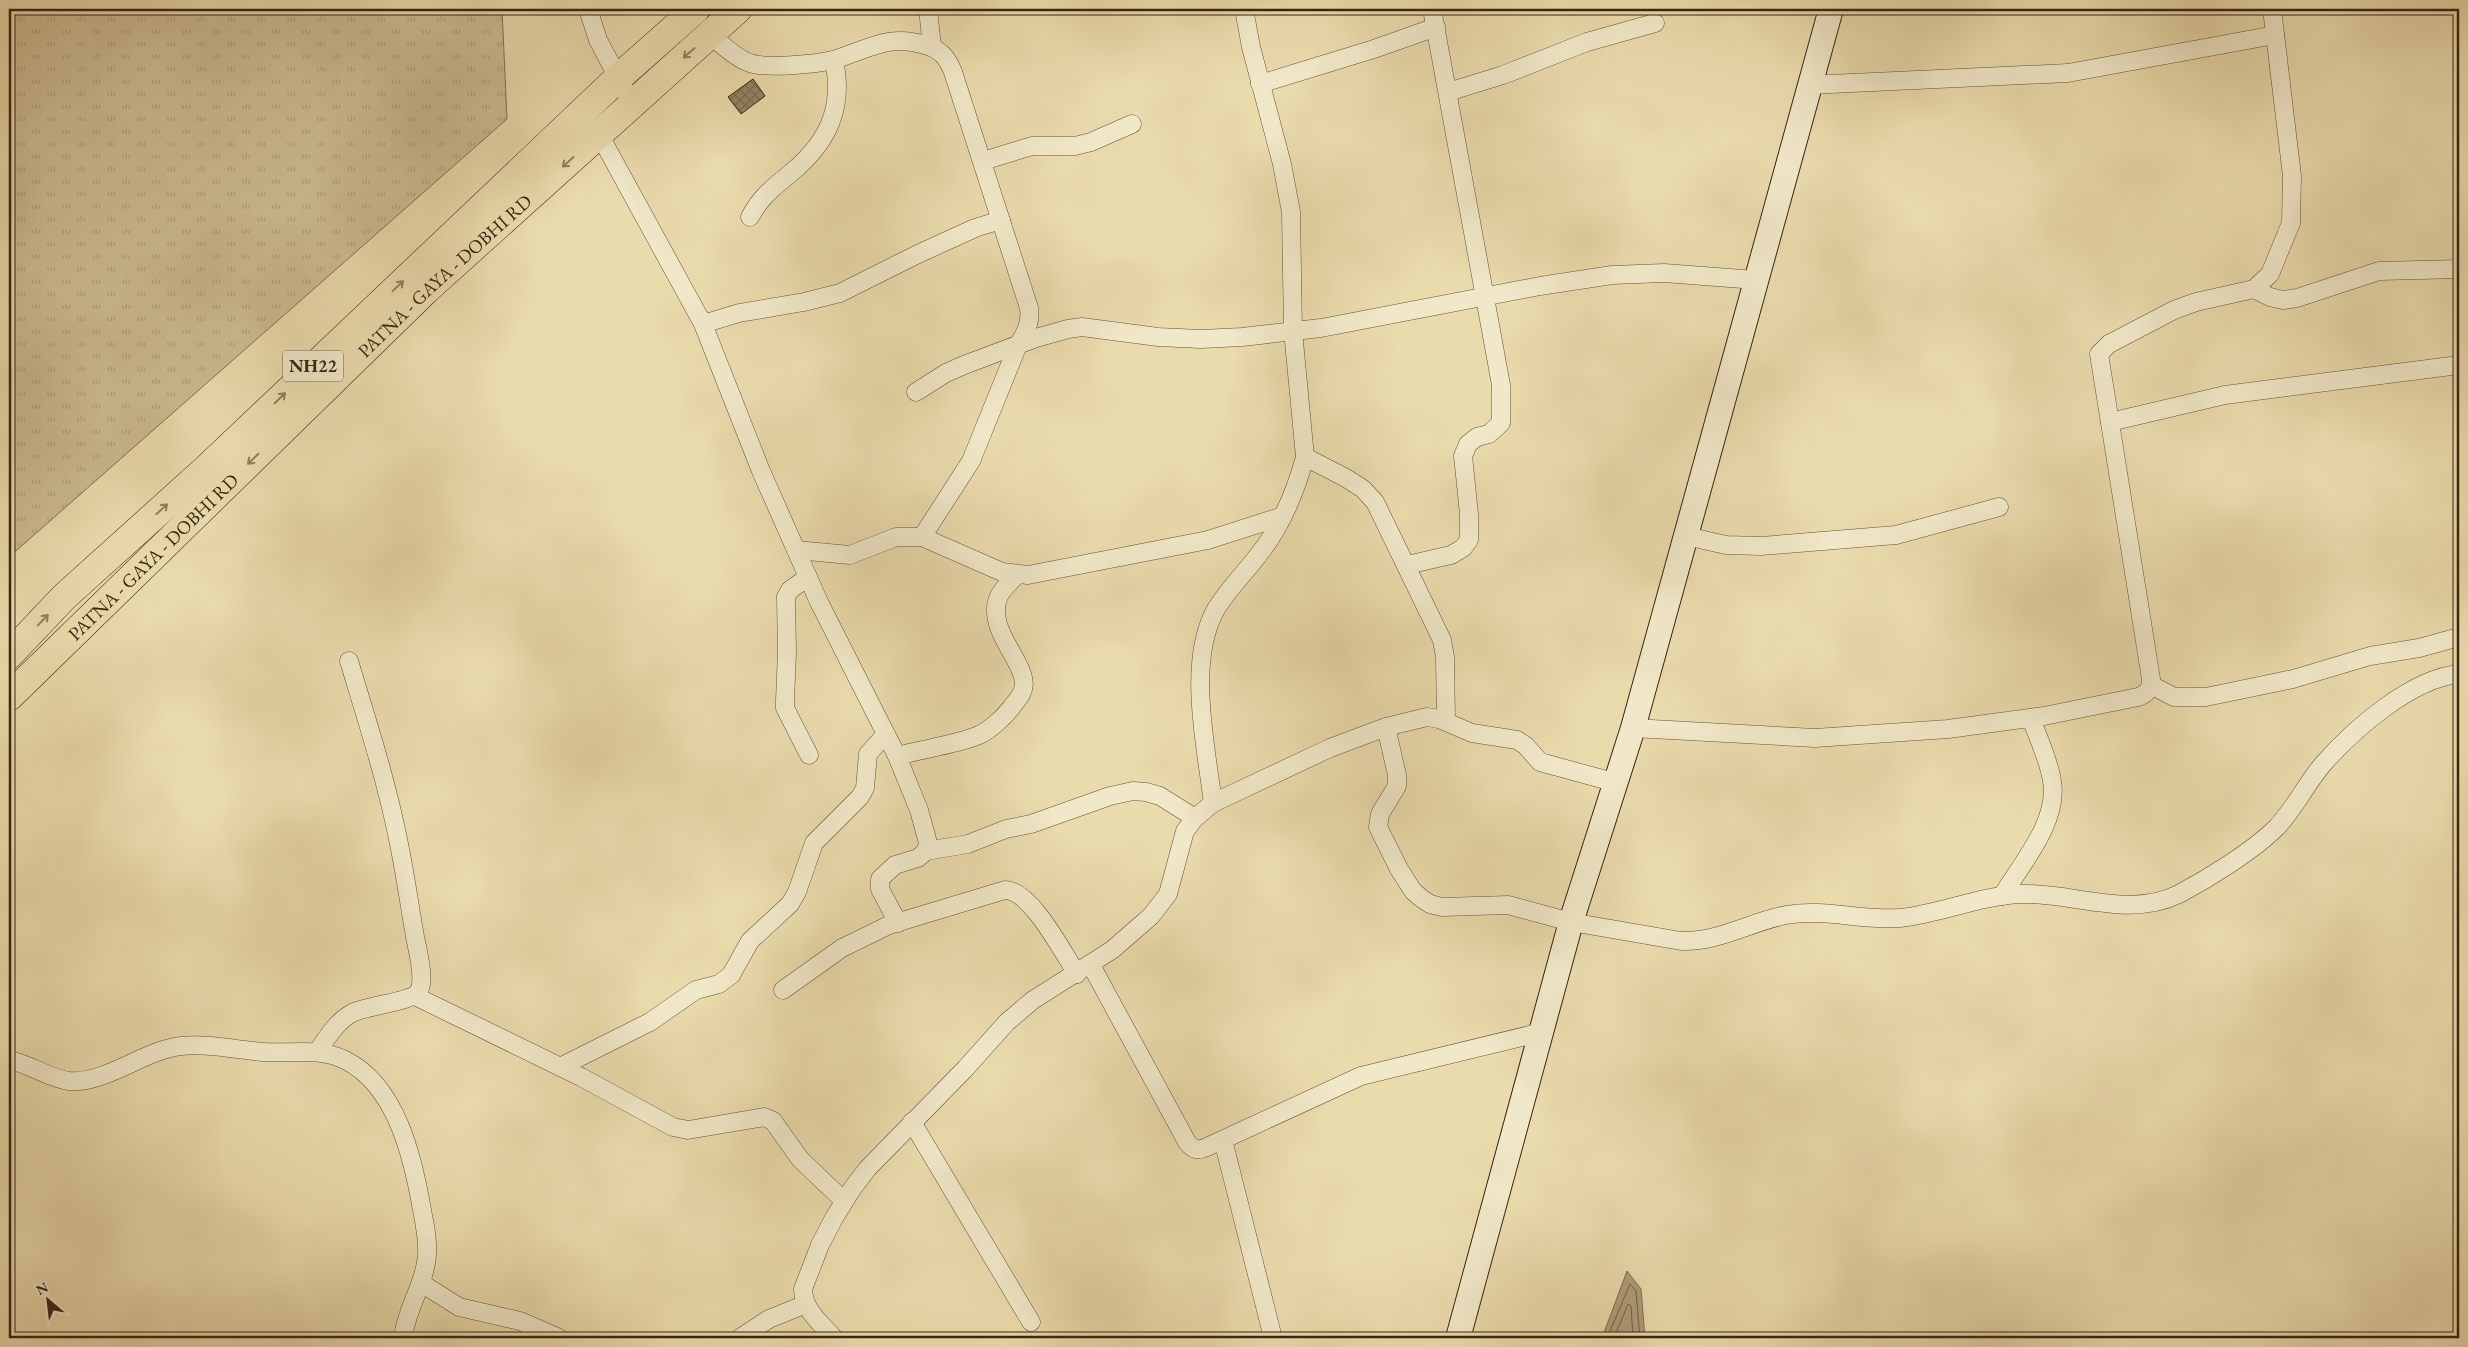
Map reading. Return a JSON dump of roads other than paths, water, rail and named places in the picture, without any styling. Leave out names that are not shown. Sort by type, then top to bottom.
[{"type":"main road","name":"PATNA - GAYA - DOBHI RD","points":[[9,654],[64,597],[206,469],[618,78],[696,9]]},
{"type":"main road","name":"PATNA - GAYA - DOBHI RD","points":[[9,697],[426,290],[738,9]]},
{"type":"street","points":[[588,9],[598,40],[632,104]]},
{"type":"street","points":[[928,9],[932,47]]},
{"type":"street","points":[[1213,803],[1202,699],[1205,634],[1215,611],[1261,552],[1283,516],[1300,475],[1305,457],[1294,331],[1291,212],[1282,164],[1260,84],[1244,9]]},
{"type":"street","points":[[1407,565],[1452,554],[1463,548],[1470,540],[1463,456],[1472,440],[1489,434],[1502,423],[1503,408],[1501,386],[1432,9]]},
{"type":"street","points":[[1458,1338],[1571,922],[1617,783],[1633,728],[1831,9]]},
{"type":"street","points":[[1633,728],[1815,738],[1948,729],[2032,718],[2138,697],[2147,693],[2151,685],[2110,422],[2098,360],[2100,350],[2104,347],[2186,305],[2254,289],[2270,274],[2286,237],[2292,208],[2291,158],[2272,9]]},
{"type":"street","points":[[1448,92],[1503,75],[1587,42],[1655,23]]},
{"type":"street","points":[[1260,84],[1328,64],[1436,27]]},
{"type":"street","points":[[710,35],[738,57],[763,66],[819,63],[834,60],[893,40],[913,41],[932,47],[942,53],[953,72],[1030,313],[1027,330],[1018,344],[971,461],[922,537]]},
{"type":"street","points":[[1809,85],[2068,73],[2275,35]]},
{"type":"street","points":[[750,217],[758,201],[768,190],[805,161],[821,143],[827,132],[838,94],[838,78],[834,60]]},
{"type":"street","points":[[982,162],[1032,146],[1083,144],[1132,124]]},
{"type":"street","points":[[599,134],[703,324],[747,438],[808,577],[897,756],[925,826],[928,843],[926,851]]},
{"type":"street","points":[[703,324],[740,313],[796,304],[840,293],[975,228],[1001,220]]},
{"type":"street","points":[[2254,289],[2270,297],[2282,300],[2297,298],[2379,271],[2459,269]]},
{"type":"street","points":[[916,392],[946,374],[1018,344],[1056,331],[1082,327],[1149,336],[1201,339],[1294,331],[1369,319],[1540,286],[1637,273],[1756,280]]},
{"type":"street","points":[[2110,422],[2225,395],[2459,365]]},
{"type":"street","points":[[1305,457],[1363,489],[1381,512],[1442,640],[1445,658],[1446,721]]},
{"type":"street","points":[[1686,536],[1726,545],[1752,546],[1896,535],[1999,507]]},
{"type":"street","points":[[796,550],[850,556],[896,537],[922,537],[1002,572],[1017,575],[1042,573],[1208,540],[1283,516]]},
{"type":"street","points":[[897,756],[979,734],[1008,711],[1023,692],[1022,673],[1004,641],[996,607],[1000,595],[1017,575]]},
{"type":"street","points":[[808,577],[790,590],[786,597],[785,708],[809,755]]},
{"type":"street","points":[[2151,685],[2174,697],[2206,697],[2292,678],[2370,656],[2418,648],[2459,637]]},
{"type":"street","points":[[317,1052],[336,1027],[351,1014],[366,1007],[406,1000],[415,996],[420,989],[420,963],[399,844],[382,774],[349,661]]},
{"type":"street","points":[[1386,727],[1397,776],[1397,786],[1380,814],[1378,827],[1390,853],[1413,891],[1430,904],[1442,907],[1508,905],[1571,922],[1681,941],[1696,941],[1714,938],[1786,915],[1901,918],[2002,896],[2041,894],[2114,905],[2137,905],[2158,902],[2178,894],[2260,842],[2292,810],[2323,764],[2379,712],[2400,696],[2439,678],[2459,674]]},
{"type":"street","points":[[834,1338],[806,1304],[803,1289],[820,1245],[844,1201],[880,1155],[965,1069],[1007,1022],[1033,1000],[1084,970],[1128,936],[1162,904],[1173,879],[1186,831],[1195,818],[1213,803],[1307,758],[1386,727],[1427,717],[1446,721],[1472,733],[1517,740],[1526,746],[1540,762],[1617,783]]},
{"type":"street","points":[[2002,896],[2045,827],[2053,806],[2052,781],[2032,718]]},
{"type":"street","points":[[560,1067],[650,1022],[690,994],[719,984],[731,975],[750,941],[790,904],[814,843],[860,797],[865,788],[868,754],[886,734]]},
{"type":"street","points":[[898,922],[880,889],[880,879],[895,865],[918,858],[926,851],[968,844],[1006,829],[1031,824],[1110,796],[1133,791],[1160,796],[1195,818]]},
{"type":"street","points":[[783,990],[842,948],[898,922],[1005,890],[1012,890],[1022,896],[1084,970],[1191,1148],[1202,1149],[1361,1076],[1542,1032]]},
{"type":"street","points":[[415,996],[560,1067],[673,1127],[688,1130],[764,1117],[773,1121],[800,1159],[844,1201]]},
{"type":"street","points":[[9,1060],[56,1078],[79,1081],[177,1046],[189,1045],[274,1052],[317,1052],[330,1054],[360,1068],[383,1095],[394,1113],[413,1166],[427,1239],[427,1255],[403,1338]]},
{"type":"street","points":[[912,1122],[1031,1322]]},
{"type":"street","points":[[1223,1140],[1273,1338]]},
{"type":"street","points":[[420,1283],[460,1307],[520,1321],[559,1338]]},
{"type":"street","points":[[740,1338],[769,1319],[806,1304]]},
{"type":"water","points":[[1627,1271],[1641,1289],[1645,1338],[1602,1338]]}]
